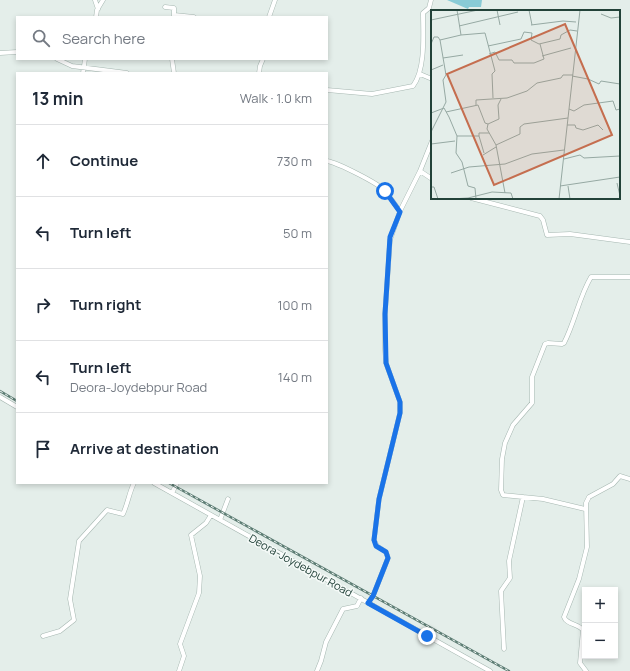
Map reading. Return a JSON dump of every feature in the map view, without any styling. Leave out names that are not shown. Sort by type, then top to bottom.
[{"type":"street","points":[[95,0],[98,9]]},
{"type":"street","points":[[96,16],[103,0]]},
{"type":"street","points":[[269,16],[275,0]]},
{"type":"street","points":[[328,90],[377,93],[413,86],[420,74],[423,44],[423,13],[429,8],[431,0]]},
{"type":"street","points":[[165,7],[174,8],[174,16]]},
{"type":"street","points":[[0,53],[16,52]]},
{"type":"street","points":[[59,60],[72,66],[118,72]]},
{"type":"street","points":[[83,72],[85,60]]},
{"type":"street","points":[[172,60],[174,72]]},
{"type":"street","points":[[259,72],[260,64],[262,60]]},
{"type":"street","points":[[420,74],[431,79]]},
{"type":"street","points":[[368,603],[373,596],[388,558],[386,552],[376,546],[374,540],[379,499],[400,413],[400,402],[386,363],[385,314],[390,237],[431,144]]},
{"type":"street","points":[[328,161],[335,163],[376,184],[385,191],[400,212]]},
{"type":"street","points":[[420,171],[431,178]]},
{"type":"street","points":[[475,199],[540,216],[543,220],[547,235],[570,234],[630,242]]},
{"type":"street","points":[[585,508],[543,499],[503,495],[501,490],[502,459],[509,431],[532,403],[532,377],[540,354],[547,343],[564,343],[572,327],[587,284],[591,277],[630,277]]},
{"type":"street","points":[[0,397],[16,406]]},
{"type":"street","points":[[586,671],[580,663],[583,630],[566,620],[564,617],[579,579],[587,547],[585,508],[589,497],[613,484],[620,476],[630,479]]},
{"type":"street","points":[[43,636],[60,631],[74,620],[70,599],[80,540],[108,510],[123,514],[129,500],[129,492],[133,484]]},
{"type":"street","name":"Deora-Joydebpur Road","points":[[156,484],[490,671]]},
{"type":"street","points":[[172,493],[176,484]]},
{"type":"street","points":[[504,649],[501,591],[510,578],[510,561],[523,497]]},
{"type":"street","points":[[220,520],[228,499]]},
{"type":"street","points":[[179,671],[184,656],[180,644],[198,595],[200,576],[191,535],[206,524],[210,515]]},
{"type":"street","points":[[317,671],[322,661],[326,642],[343,608],[357,606],[361,598]]},
{"type":"water","points":[[447,0],[482,0],[481,7],[469,7],[468,9]]},
{"type":"railway","points":[[0,391],[16,400]]},
{"type":"railway","points":[[171,484],[509,671]]},
{"type":"route","points":[[385,191],[400,212],[390,237],[385,314],[386,363],[400,402],[400,413],[379,499],[374,540],[376,546],[386,552],[388,558],[373,596],[368,603],[399,622],[427,636]]}]
